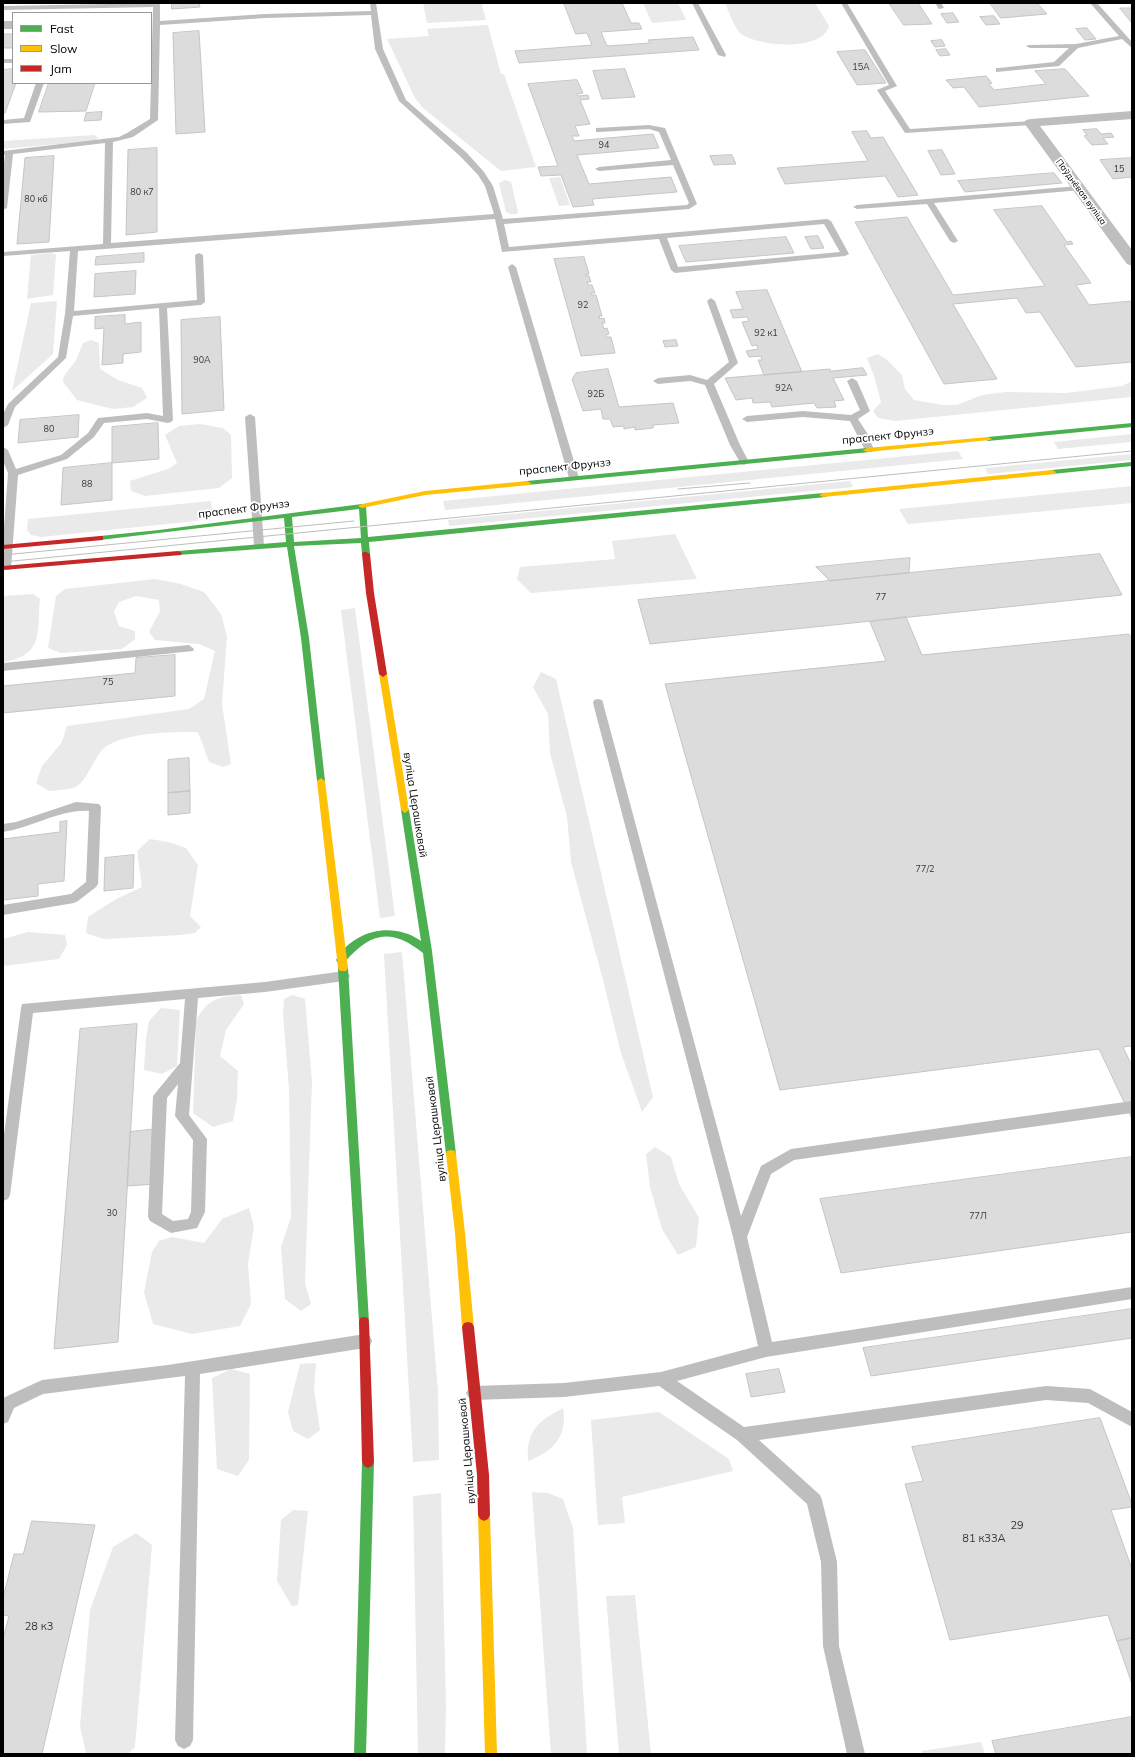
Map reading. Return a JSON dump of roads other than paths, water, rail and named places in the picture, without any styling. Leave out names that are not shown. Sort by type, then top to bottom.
[{"type":"main road","name":"праспект Фрунзэ","points":[[6,546],[159,532],[257,520],[362,506],[425,493],[1132,425]]},
{"type":"main road","points":[[4,568],[259,546],[366,540],[1132,464]]},
{"type":"main road","name":"вуліца Церашковай","points":[[362,506],[370,594],[427,951],[460,1233],[482,1474],[490,1754]]},
{"type":"main road","points":[[288,516],[290,545],[304,638],[344,976],[365,1341],[368,1482],[360,1754]]},
{"type":"main road","points":[[341,960],[346,950],[355,943],[377,933],[390,932],[407,936],[420,944],[427,951]]},
{"type":"street","points":[[1031,123],[1132,115]]},
{"type":"street","name":"Паўднёвая вуліца","points":[[1031,123],[1132,261]]},
{"type":"lane","points":[[373,3],[380,49],[403,101],[464,155],[481,174],[489,186],[499,219],[505,250],[827,221],[845,254],[675,270],[662,236]]},
{"type":"lane","points":[[695,3],[722,55]]},
{"type":"lane","points":[[844,3],[893,86],[881,90],[908,131],[1031,123]]},
{"type":"lane","points":[[1093,3],[1132,46]]},
{"type":"lane","points":[[3,8],[157,4],[154,120],[130,135],[109,141],[6,153],[3,208]]},
{"type":"lane","points":[[156,23],[265,16],[375,13]]},
{"type":"lane","points":[[1030,46],[1076,46],[1123,37]]},
{"type":"lane","points":[[999,70],[1056,64],[1076,46]]},
{"type":"lane","points":[[3,122],[27,120],[40,84]]},
{"type":"lane","points":[[3,254],[689,207],[693,204],[662,130],[649,127],[599,130]]},
{"type":"lane","points":[[107,247],[109,141]]},
{"type":"lane","points":[[599,169],[676,162]]},
{"type":"lane","points":[[856,207],[1078,188]]},
{"type":"lane","points":[[929,201],[954,241]]},
{"type":"lane","points":[[3,425],[11,406],[62,358],[69,314],[74,250]]},
{"type":"lane","points":[[69,314],[201,302],[199,255]]},
{"type":"lane","points":[[512,267],[574,478]]},
{"type":"lane","points":[[710,383],[734,363],[711,302]]},
{"type":"lane","points":[[14,473],[64,457],[91,435],[101,420],[147,416],[168,420],[163,305]]},
{"type":"lane","points":[[658,381],[690,378],[710,383]]},
{"type":"lane","points":[[747,419],[803,414],[853,418],[865,411],[852,381]]},
{"type":"lane","points":[[710,383],[735,445],[744,462]]},
{"type":"lane","points":[[250,417],[259,546]]},
{"type":"lane","points":[[853,418],[862,433],[869,450]]},
{"type":"lane","points":[[3,454],[14,473],[4,568]]},
{"type":"lane","points":[[3,667],[189,649]]},
{"type":"lane","points":[[598,703],[740,1237],[766,1350]]},
{"type":"lane","points":[[3,828],[17,826],[76,806],[96,807],[92,884],[74,898],[3,910]]},
{"type":"lane","points":[[3,1195],[27,1008],[265,987],[344,976]]},
{"type":"lane","points":[[186,1065],[160,1096],[155,1217],[171,1227],[192,1224],[198,1212],[200,1140],[182,1116],[192,993]]},
{"type":"lane","points":[[740,1237],[766,1170],[791,1155],[1132,1107]]},
{"type":"lane","points":[[474,1393],[564,1390],[661,1379],[766,1350],[1132,1293]]},
{"type":"lane","points":[[5,1408],[42,1387],[193,1368],[365,1341]]},
{"type":"lane","points":[[184,1740],[193,1368]]},
{"type":"lane","points":[[661,1379],[742,1435],[814,1500],[829,1562],[832,1646],[856,1754]]},
{"type":"lane","points":[[742,1435],[1046,1393],[1090,1396],[1132,1420]]},
{"type":"tram line","points":[[3,562],[1132,451]]},
{"type":"tram line","points":[[678,489],[750,483]]},
{"type":"tram line","points":[[3,555],[354,521]]}]
